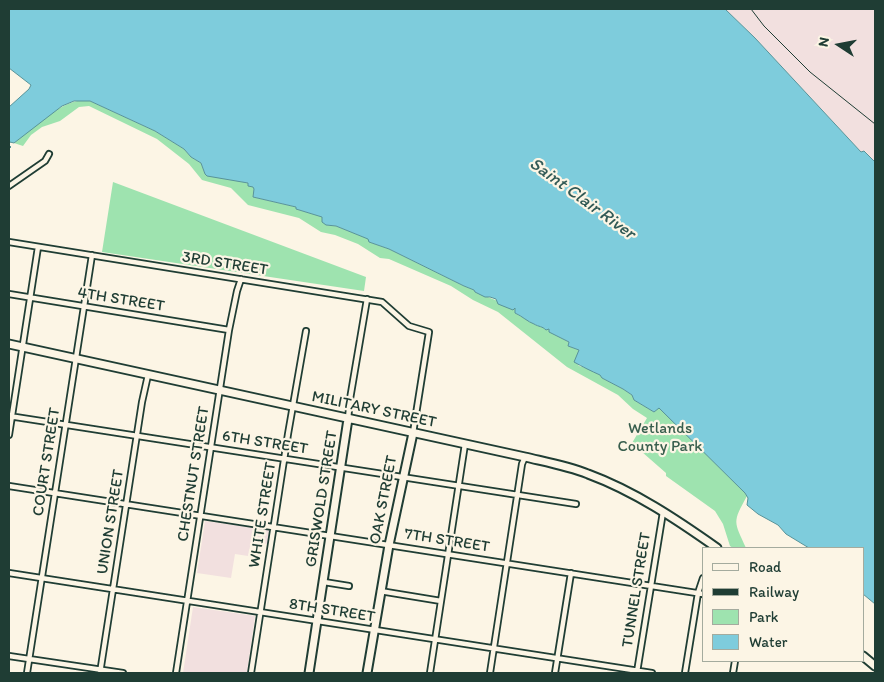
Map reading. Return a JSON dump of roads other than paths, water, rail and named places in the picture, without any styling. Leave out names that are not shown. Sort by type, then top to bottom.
[{"type":"main road","name":"MILITARY STREET","points":[[9,344],[292,407],[525,456],[588,474],[620,488],[663,512],[716,547]]},
{"type":"main road","name":"GRISWOLD STREET","points":[[309,673],[348,419]]},
{"type":"main road","name":"OAK STREET","points":[[367,673],[380,591],[413,433]]},
{"type":"main road","points":[[864,657],[875,666]]},
{"type":"street","points":[[9,186],[45,161],[49,154]]},
{"type":"street","name":"3RD STREET","points":[[9,242],[382,302],[409,326],[428,332]]},
{"type":"street","points":[[9,435],[10,416],[23,347],[38,246]]},
{"type":"street","name":"COURT STREET","points":[[26,673],[92,255]]},
{"type":"street","name":"CHESTNUT STREET","points":[[176,673],[229,330],[236,291],[241,279]]},
{"type":"street","name":"4TH STREET","points":[[9,294],[229,330]]},
{"type":"street","name":"GRISWOLD STREET","points":[[348,419],[368,299]]},
{"type":"street","name":"WHITE STREET","points":[[251,673],[292,407],[306,332]]},
{"type":"street","name":"OAK STREET","points":[[413,433],[428,332]]},
{"type":"street","name":"UNION STREET","points":[[100,671],[148,375]]},
{"type":"street","name":"6TH STREET","points":[[10,416],[576,504]]},
{"type":"street","points":[[430,673],[466,444]]},
{"type":"street","points":[[490,673],[517,495],[525,456]]},
{"type":"street","name":"7TH STREET","points":[[9,486],[700,594]]},
{"type":"street","name":"TUNNEL STREET","points":[[637,672],[663,512]]},
{"type":"street","name":"8TH STREET","points":[[9,573],[652,673]]},
{"type":"street","points":[[555,673],[571,573]]},
{"type":"street","points":[[324,582],[349,586]]},
{"type":"street","points":[[380,591],[441,601]]},
{"type":"street","points":[[685,673],[700,594]]},
{"type":"street","points":[[9,656],[123,673]]},
{"type":"water","name":"Saint Clair River","points":[[9,9],[725,9],[755,38],[861,152],[864,151],[875,162],[875,604],[864,595],[864,547],[807,547],[786,534],[778,525],[758,514],[747,505],[748,498],[745,493],[659,408],[654,412],[634,400],[632,395],[623,389],[574,362],[579,350],[568,346],[569,342],[549,332],[549,329],[546,330],[529,322],[515,313],[515,308],[513,310],[498,304],[496,299],[485,297],[389,249],[369,242],[368,239],[336,226],[326,225],[322,222],[322,217],[296,209],[296,207],[253,197],[254,189],[248,186],[248,183],[207,176],[201,163],[191,157],[184,149],[155,131],[90,101],[74,101],[62,106],[14,143],[10,142],[9,145],[9,107],[31,85],[9,68]]},
{"type":"railway","points":[[751,9],[764,26],[810,72],[875,124]]},
{"type":"park label","name":"Wetlands County Park","points":[[660,438]]}]
